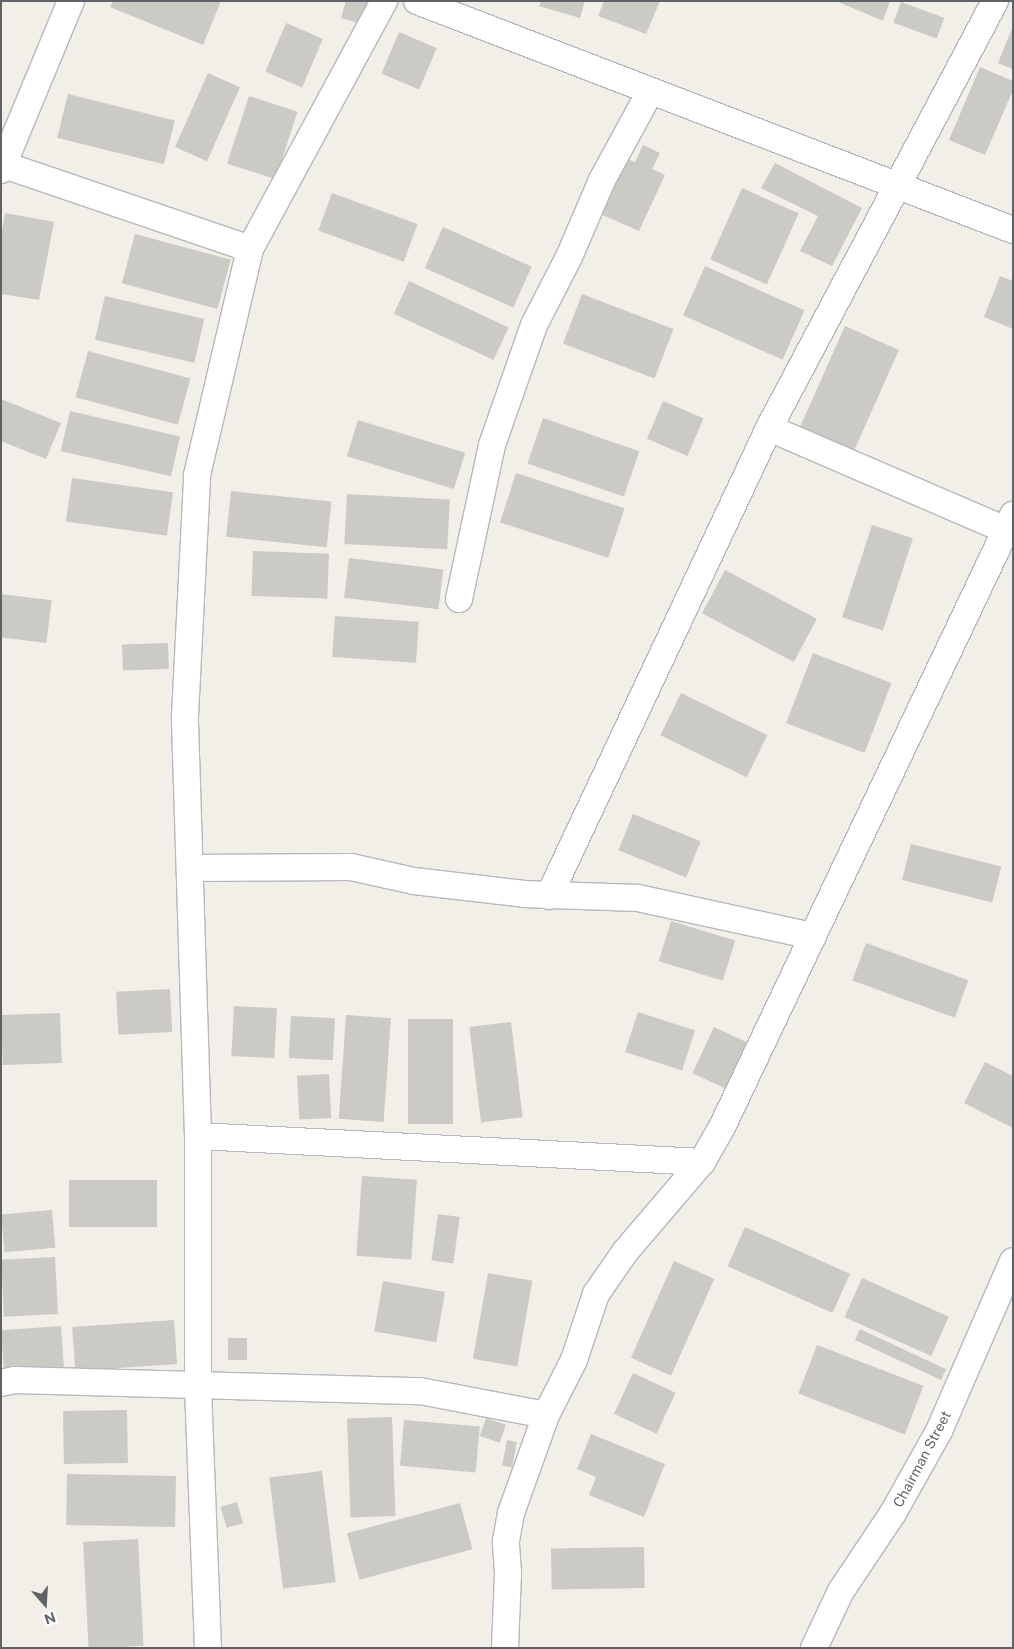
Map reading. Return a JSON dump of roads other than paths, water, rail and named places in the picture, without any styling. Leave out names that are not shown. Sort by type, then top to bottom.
[{"type":"street","points":[[71,1],[2,166],[250,249]]},
{"type":"street","points":[[208,1648],[198,1385],[198,1136],[185,716],[197,475],[250,249],[384,1]]},
{"type":"street","points":[[417,1],[1013,230]]},
{"type":"street","points":[[549,896],[769,428],[895,186],[995,1]]},
{"type":"street","points":[[460,599],[492,445],[534,325],[569,257],[602,180],[650,92]]},
{"type":"street","points":[[505,1648],[508,1573],[506,1540],[511,1513],[546,1414],[574,1360],[596,1294],[625,1252],[702,1162],[813,936],[1009,522],[769,428]]},
{"type":"street","points":[[190,868],[351,867],[414,881],[549,896],[638,898],[665,902],[813,936]]},
{"type":"street","points":[[198,1136],[702,1162]]},
{"type":"street","name":"Chairman Street","points":[[814,1648],[841,1592],[893,1513],[939,1431],[1013,1261]]},
{"type":"street","points":[[1,1383],[16,1380],[420,1391],[546,1414]]}]
